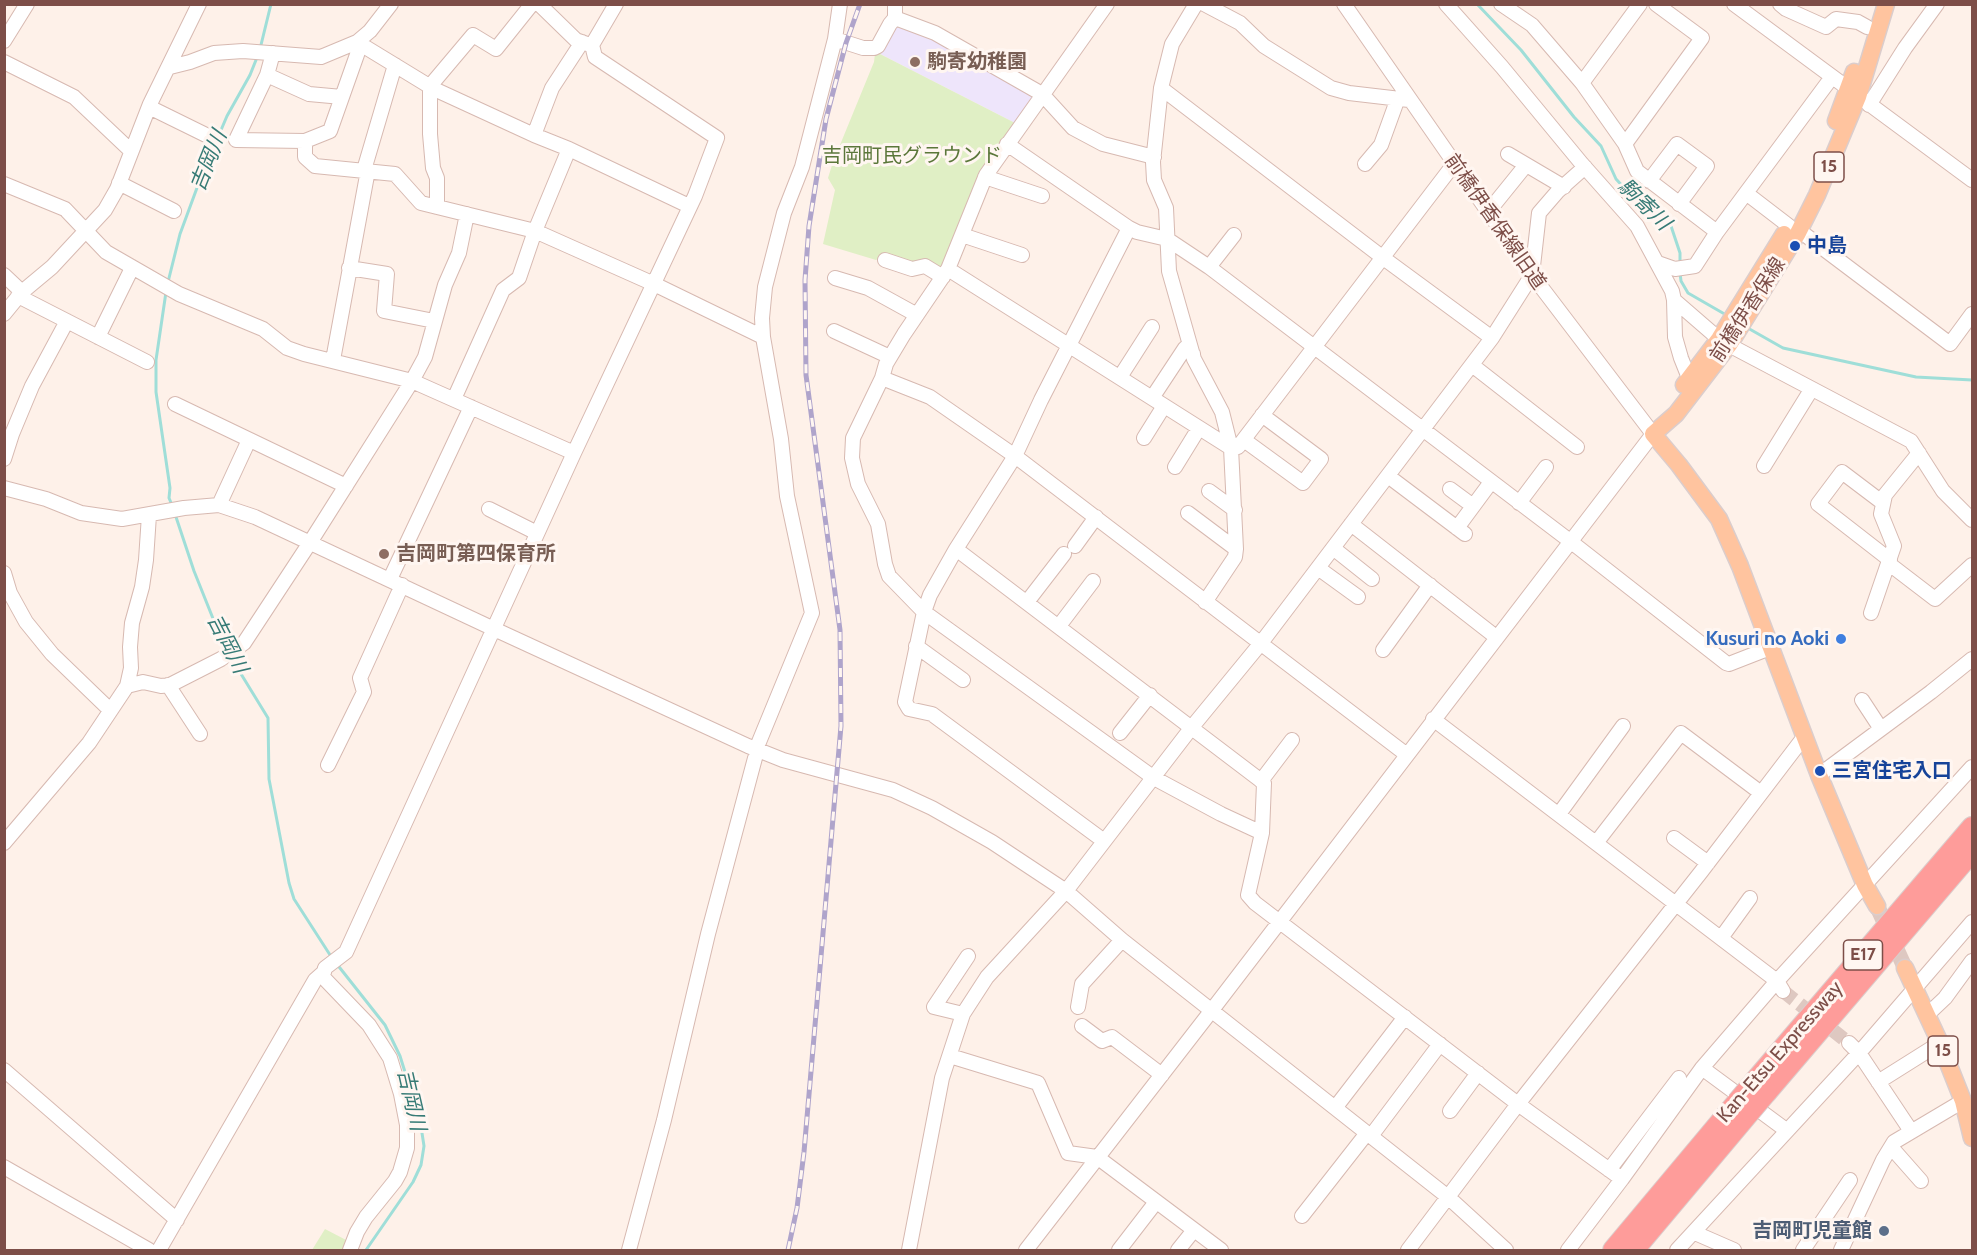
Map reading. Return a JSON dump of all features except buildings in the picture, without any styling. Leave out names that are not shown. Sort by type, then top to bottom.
[{"type":"highway","name":"Kan-Etsu Expressway","points":[[1634,1251],[1744,1107],[1972,827]]},
{"type":"highway","name":"Kan-Etsu Expressway","points":[[1760,1087],[1972,852]]},
{"type":"highway","name":"Kan-Etsu Expressway","points":[[1613,1251],[1744,1107]]},
{"type":"main road","name":"前橋伊香保線","points":[[1738,320],[1858,97],[1867,27],[1874,4]]},
{"type":"main road","name":"前橋伊香保線","points":[[1653,434],[1676,414],[1798,233],[1817,195],[1858,97],[1886,4]]},
{"type":"main road","name":"前橋伊香保線","points":[[1653,434],[1667,408],[1689,378],[1724,342]]},
{"type":"main road","points":[[1653,434],[1719,519],[1740,566],[1819,775],[1865,885],[1877,906]]},
{"type":"main road","name":"15","points":[[1905,968],[1940,1043],[1963,1101],[1972,1138]]},
{"type":"street","points":[[4,41],[27,4]]},
{"type":"street","points":[[4,314],[20,294],[52,267],[105,210],[119,183],[149,107],[199,4]]},
{"type":"street","points":[[170,67],[214,52],[243,51],[321,57],[357,42],[370,31],[390,4]]},
{"type":"street","points":[[437,207],[430,134],[430,86],[473,36],[496,50],[531,4]]},
{"type":"street","points":[[159,1251],[315,980],[343,954],[654,284],[717,138],[596,57],[587,44],[576,40],[539,4]]},
{"type":"street","points":[[534,135],[552,88],[616,4]]},
{"type":"street","points":[[759,742],[812,613],[787,496],[781,440],[763,337],[765,287],[784,213],[802,167],[835,39],[840,4]]},
{"type":"street","points":[[1088,4],[1104,9],[985,177],[945,273],[890,357],[853,438],[852,458],[858,484],[878,524],[889,576],[924,612],[1154,778],[1262,833]]},
{"type":"street","points":[[1196,4],[1172,44],[1161,88],[1154,180],[1166,208],[1169,271],[1193,354],[1222,412],[1231,448],[1236,549],[1234,557],[1206,602]]},
{"type":"street","points":[[1204,4],[1240,23],[1264,46],[1331,88],[1349,93],[1403,99],[1382,145],[1365,164]]},
{"type":"street","name":"前橋伊香保線旧道","points":[[1344,4],[1403,99],[1454,164],[1532,275],[1653,434]]},
{"type":"street","points":[[1446,4],[1502,66],[1637,226],[1672,291],[1675,337],[1689,378]]},
{"type":"street","points":[[1501,4],[1532,25],[1582,83],[1625,144],[1637,171],[1717,232]]},
{"type":"street","points":[[1582,83],[1640,4]]},
{"type":"street","points":[[1625,144],[1702,38],[1656,4]]},
{"type":"street","points":[[1780,4],[1785,9],[1827,27],[1836,20],[1858,22],[1867,27]]},
{"type":"street","points":[[1858,97],[1905,48],[1937,4]]},
{"type":"street","points":[[1736,5],[1972,180]]},
{"type":"street","points":[[835,39],[863,48],[874,48],[878,46],[895,11],[1042,94],[1074,128],[1103,144],[1154,157]]},
{"type":"street","points":[[271,53],[267,75],[236,141],[305,141],[330,131],[359,49],[357,42]]},
{"type":"street","points":[[357,42],[430,86],[689,206]]},
{"type":"street","points":[[4,62],[74,98],[131,151]]},
{"type":"street","points":[[333,360],[366,170],[395,65]]},
{"type":"street","points":[[267,75],[309,94],[342,97]]},
{"type":"street","points":[[1658,263],[1676,269],[1695,266],[1717,232],[1832,77]]},
{"type":"street","points":[[1161,88],[1492,338]]},
{"type":"street","points":[[149,107],[208,136]]},
{"type":"street","points":[[305,141],[304,157],[315,166],[394,174],[421,203],[535,231],[654,284],[763,337]]},
{"type":"street","points":[[1007,144],[1129,228],[1167,239],[1209,267],[1570,541],[1725,663],[1729,664],[1770,648]]},
{"type":"street","points":[[1649,181],[1677,144],[1707,165],[1678,204]]},
{"type":"street","points":[[454,399],[503,290],[519,278],[535,231],[569,149]]},
{"type":"street","points":[[1508,154],[1564,187]]},
{"type":"street","points":[[885,260],[912,269],[925,266],[945,273],[1070,345],[1231,448],[1238,447],[1454,164]]},
{"type":"street","points":[[1488,212],[1526,165]]},
{"type":"street","points":[[909,1251],[942,1078],[963,1014],[987,977],[1066,891],[1192,727],[1261,643],[1492,338],[1532,275],[1539,213],[1558,191],[1585,167]]},
{"type":"street","points":[[985,177],[1042,196]]},
{"type":"street","points":[[119,183],[174,211]]},
{"type":"street","points":[[4,184],[64,209],[106,252],[132,268],[179,294],[263,328],[287,348],[412,381],[574,453]]},
{"type":"street","points":[[1746,193],[1789,226]]},
{"type":"street","points":[[127,686],[143,682],[161,686],[179,681],[221,659],[244,643],[346,486],[425,357],[445,285],[459,253],[466,214]]},
{"type":"street","points":[[1104,841],[932,714],[909,709],[905,702],[916,646],[930,595],[956,549],[1015,456],[1129,228]]},
{"type":"street","points":[[1804,234],[1950,345],[1972,314]]},
{"type":"street","points":[[962,235],[1022,255]]},
{"type":"street","points":[[1209,267],[1234,235]]},
{"type":"street","points":[[98,337],[132,268]]},
{"type":"street","points":[[349,268],[387,274],[384,311],[434,321]]},
{"type":"street","points":[[4,275],[20,294],[147,362]]},
{"type":"street","points":[[835,278],[868,288],[917,315]]},
{"type":"street","points":[[1674,300],[1724,342],[1911,441],[1943,490],[1972,520]]},
{"type":"street","points":[[4,459],[32,386],[67,321]]},
{"type":"street","points":[[1120,377],[1152,327]]},
{"type":"street","points":[[834,331],[890,357]]},
{"type":"street","points":[[1152,398],[1185,348],[1193,354]]},
{"type":"street","points":[[1472,365],[1577,447]]},
{"type":"street","points":[[882,378],[930,397],[1015,456],[1407,755]]},
{"type":"street","points":[[1764,466],[1811,390]]},
{"type":"street","points":[[175,405],[346,486]]},
{"type":"street","points":[[1144,438],[1164,406]]},
{"type":"street","points":[[328,765],[364,692],[360,678],[396,582],[471,407]]},
{"type":"street","points":[[1244,440],[1303,483],[1321,459],[1262,415]]},
{"type":"street","points":[[1175,467],[1199,428]]},
{"type":"street","points":[[1026,1251],[1653,434]]},
{"type":"street","points":[[219,505],[249,440]]},
{"type":"street","points":[[1871,613],[1894,546],[1881,514],[1885,495],[1919,453]]},
{"type":"street","points":[[1519,503],[1546,467]]},
{"type":"street","points":[[1883,503],[1842,472],[1818,504],[1935,599],[1972,565]]},
{"type":"street","points":[[1389,476],[1461,531],[1473,506],[1491,482]]},
{"type":"street","points":[[4,488],[81,513],[122,519],[184,508],[219,505],[255,517],[311,541],[494,629],[783,760],[893,790],[932,808],[992,842],[1066,891],[1122,940],[1448,1197],[1506,1251]]},
{"type":"street","points":[[1450,489],[1473,506]]},
{"type":"street","points":[[1209,491],[1235,510]]},
{"type":"street","points":[[489,509],[537,533]]},
{"type":"street","points":[[1188,513],[1236,549]]},
{"type":"street","points":[[4,843],[89,743],[127,686],[131,668],[132,623],[142,587],[154,514]]},
{"type":"street","points":[[1027,602],[1096,517]]},
{"type":"street","points":[[1351,524],[1496,638]]},
{"type":"street","points":[[1333,548],[1372,579]]},
{"type":"street","points":[[956,549],[1264,783],[1262,833],[1248,895],[1255,903],[1518,1104],[1622,1179]]},
{"type":"street","points":[[1318,568],[1358,597]]},
{"type":"street","points":[[4,573],[10,593],[26,622],[52,654],[110,710]]},
{"type":"street","points":[[1059,626],[1093,581]]},
{"type":"street","points":[[1383,650],[1430,585]]},
{"type":"street","points":[[916,646],[963,680]]},
{"type":"street","points":[[1819,775],[1972,659]]},
{"type":"street","points":[[168,685],[200,734]]},
{"type":"street","points":[[1120,734],[1150,695]]},
{"type":"street","points":[[1862,700],[1881,729]]},
{"type":"street","points":[[1433,719],[1676,903],[1780,986]]},
{"type":"street","points":[[1559,814],[1623,726]]},
{"type":"street","points":[[1596,843],[1681,733],[1761,793]]},
{"type":"street","points":[[1408,1251],[1518,1104],[1804,737]]},
{"type":"street","points":[[1261,781],[1292,740]]},
{"type":"street","points":[[629,1251],[664,1120],[708,934],[755,758]]},
{"type":"street","points":[[1568,1251],[1702,1068],[1780,986],[1865,885],[1972,767]]},
{"type":"street","points":[[1674,838],[1708,863]]},
{"type":"street","points":[[1721,938],[1750,898]]},
{"type":"street","points":[[1677,1251],[1859,1053],[1972,922]]},
{"type":"street","points":[[1078,1006],[1082,984],[1122,940]]},
{"type":"street","points":[[963,1014],[934,1007],[968,956]]},
{"type":"street","points":[[1927,1015],[1945,998],[1972,961]]},
{"type":"street","points":[[323,971],[369,1025],[390,1058],[402,1094],[407,1125],[407,1148],[400,1172],[366,1217],[350,1251]]},
{"type":"street","points":[[1335,1108],[1405,1017]]},
{"type":"street","points":[[1082,1026],[1102,1041],[1112,1037],[1162,1075]]},
{"type":"street","points":[[1849,1042],[1859,1053],[1911,1131]]},
{"type":"street","points":[[1878,1082],[1940,1043]]},
{"type":"street","points":[[1302,1216],[1440,1044]]},
{"type":"street","points":[[950,1056],[1038,1083],[1068,1153],[1097,1157],[1221,1251]]},
{"type":"street","points":[[1702,1068],[1786,1130]]},
{"type":"street","points":[[4,1070],[177,1220]]},
{"type":"street","points":[[1450,1111],[1478,1073]]},
{"type":"street","points":[[1610,1170],[1679,1078]]},
{"type":"street","points":[[1841,1251],[1894,1142],[1963,1101]]},
{"type":"street","points":[[1891,1147],[1921,1181]]},
{"type":"street","points":[[4,1167],[149,1251]]},
{"type":"street","points":[[1803,1251],[1850,1180]]},
{"type":"street","points":[[1119,1251],[1156,1202]]},
{"type":"street","points":[[1179,1251],[1194,1230]]},
{"type":"street","points":[[1695,1233],[1734,1251]]},
{"type":"shaded area","points":[[899,24],[948,45],[1034,94],[1034,100],[1015,123],[880,54],[891,27]]},
{"type":"green space","name":"吉岡町民グラウンド","points":[[875,54],[880,54],[1015,123],[983,170],[955,232],[942,270],[911,266],[884,256],[876,260],[823,244],[835,190],[828,178],[874,62]]},
{"type":"green space","points":[[325,1229],[348,1241],[345,1250],[312,1250]]},
{"type":"waterway","name":"吉岡川","points":[[260,49],[271,4]]},
{"type":"waterway","name":"駒寄川","points":[[1477,4],[1521,50],[1574,117],[1601,146],[1616,179],[1627,191],[1671,226],[1680,253],[1680,263]]},
{"type":"waterway","name":"吉岡川","points":[[168,282],[180,234],[201,177],[227,116],[250,75],[258,55]]},
{"type":"waterway","name":"駒寄川","points":[[1680,273],[1681,281],[1688,293],[1728,316]]},
{"type":"waterway","name":"吉岡川","points":[[166,292],[156,360],[156,392],[170,488],[169,498],[172,505]]},
{"type":"waterway","name":"駒寄川","points":[[1746,327],[1783,348],[1916,377],[1972,380]]},
{"type":"waterway","name":"吉岡川","points":[[175,514],[194,571],[226,651]]},
{"type":"waterway","name":"吉岡川","points":[[230,656],[268,718],[269,779],[294,899],[332,958]]},
{"type":"waterway","name":"吉岡川","points":[[336,963],[385,1025],[400,1056],[420,1120],[424,1146],[421,1165],[413,1182],[366,1250]]},
{"type":"tunnel","points":[[1877,906],[1905,968]]},
{"type":"tunnel","points":[[1783,991],[1849,1043]]},
{"type":"railway","points":[[788,1250],[797,1208],[804,1152],[841,726],[840,630],[806,375],[805,280],[809,226],[826,119],[846,43],[860,4]]},
{"type":"place","name":"駒寄幼稚園","points":[[915,62]]},
{"type":"place","name":"中島","points":[[1795,246]]},
{"type":"place","name":"吉岡町第四保育所","points":[[384,554]]},
{"type":"place","name":"Kusuri no Aoki","points":[[1841,639]]},
{"type":"place","name":"三宮住宅入口","points":[[1820,771]]},
{"type":"place","name":"吉岡町児童館","points":[[1884,1231]]}]
